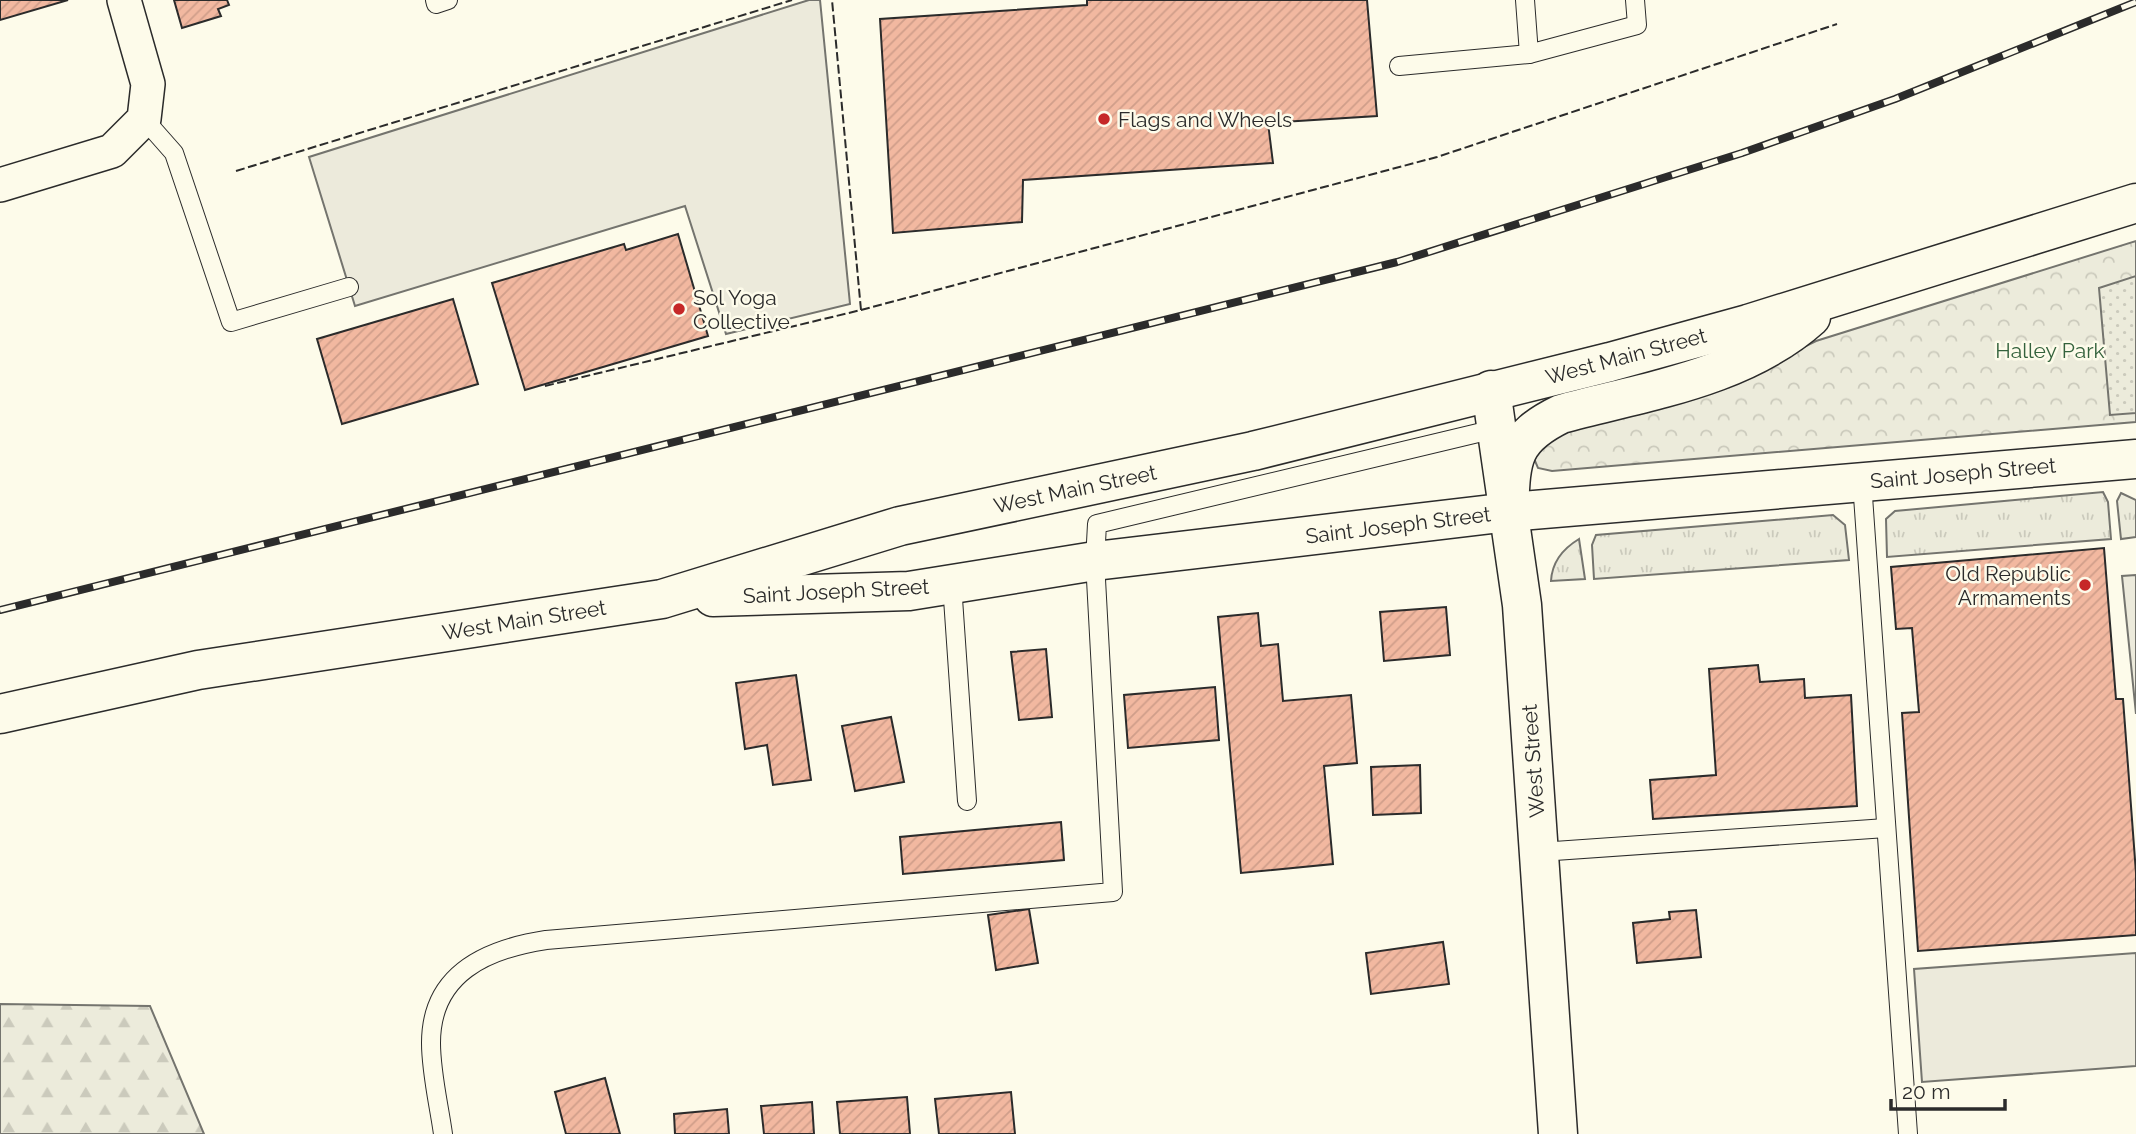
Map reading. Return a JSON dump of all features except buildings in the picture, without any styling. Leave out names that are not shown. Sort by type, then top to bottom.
[{"type":"main road","name":"West Main Street","points":[[0,714],[198,670],[662,599],[900,526],[1253,451],[1623,358],[1831,299],[2136,203]]},
{"type":"main road","points":[[1509,512],[1511,467],[1515,450],[1540,424],[1561,414],[1724,371],[1794,332],[1831,299]]},
{"type":"main road","name":"West Street","points":[[1491,390],[1522,605],[1559,1134]]},
{"type":"main road","name":"Saint Joseph Street","points":[[662,599],[909,591],[1095,561],[1509,512],[2136,459]]},
{"type":"street","points":[[0,184],[111,151],[144,119],[148,84],[124,0]]},
{"type":"lane","points":[[435,0],[436,4],[448,0]]},
{"type":"lane","points":[[1525,0],[1530,54]]},
{"type":"lane","points":[[1399,66],[1530,54],[1637,25],[1635,0]]},
{"type":"lane","points":[[144,119],[174,153],[231,322],[349,287]]},
{"type":"lane","points":[[443,1134],[431,1044],[434,1017],[443,995],[464,969],[486,955],[512,945],[1113,892],[1095,561],[1097,524],[1561,414]]},
{"type":"lane","points":[[1862,482],[1908,1134]]},
{"type":"lane","points":[[952,584],[967,801]]},
{"type":"lane","points":[[1540,852],[1886,828]]},
{"type":"green space","name":"Halley Park","points":[[2136,241],[2136,422],[1552,471],[1538,468],[1532,454],[1536,439],[1744,377],[1816,341]]},
{"type":"green space","points":[[2136,276],[2136,413],[2110,415],[2099,288]]},
{"type":"green space","points":[[2103,492],[2108,502],[2111,539],[1887,557],[1886,519],[1895,511]]},
{"type":"green space","points":[[2121,493],[2136,500],[2136,537],[2121,539],[2117,501]]},
{"type":"green space","points":[[1833,515],[1845,525],[1849,560],[1594,579],[1592,545],[1596,535]]},
{"type":"green space","points":[[1579,539],[1585,579],[1551,581],[1560,556]]},
{"type":"green space","points":[[0,1004],[150,1006],[204,1134],[0,1134]]},
{"type":"shaded area","points":[[809,0],[820,0],[850,304],[726,334],[685,206],[355,306],[309,157]]},
{"type":"shaded area","points":[[2136,575],[2136,714],[2122,576]]},
{"type":"shaded area","points":[[2136,953],[2136,1066],[1922,1082],[1914,969]]},
{"type":"railway","points":[[0,610],[1397,262],[1742,153],[1895,99],[2136,2]]},
{"type":"fence","points":[[236,171],[792,0]]},
{"type":"fence","points":[[545,386],[861,310],[832,0]]},
{"type":"fence","points":[[861,310],[1437,157],[1837,24]]},
{"type":"place","name":"Flags and Wheels","points":[[1104,119]]},
{"type":"place","name":"Sol Yoga Collective","points":[[679,309]]},
{"type":"place","name":"Old Republic Armaments","points":[[2085,585]]}]
